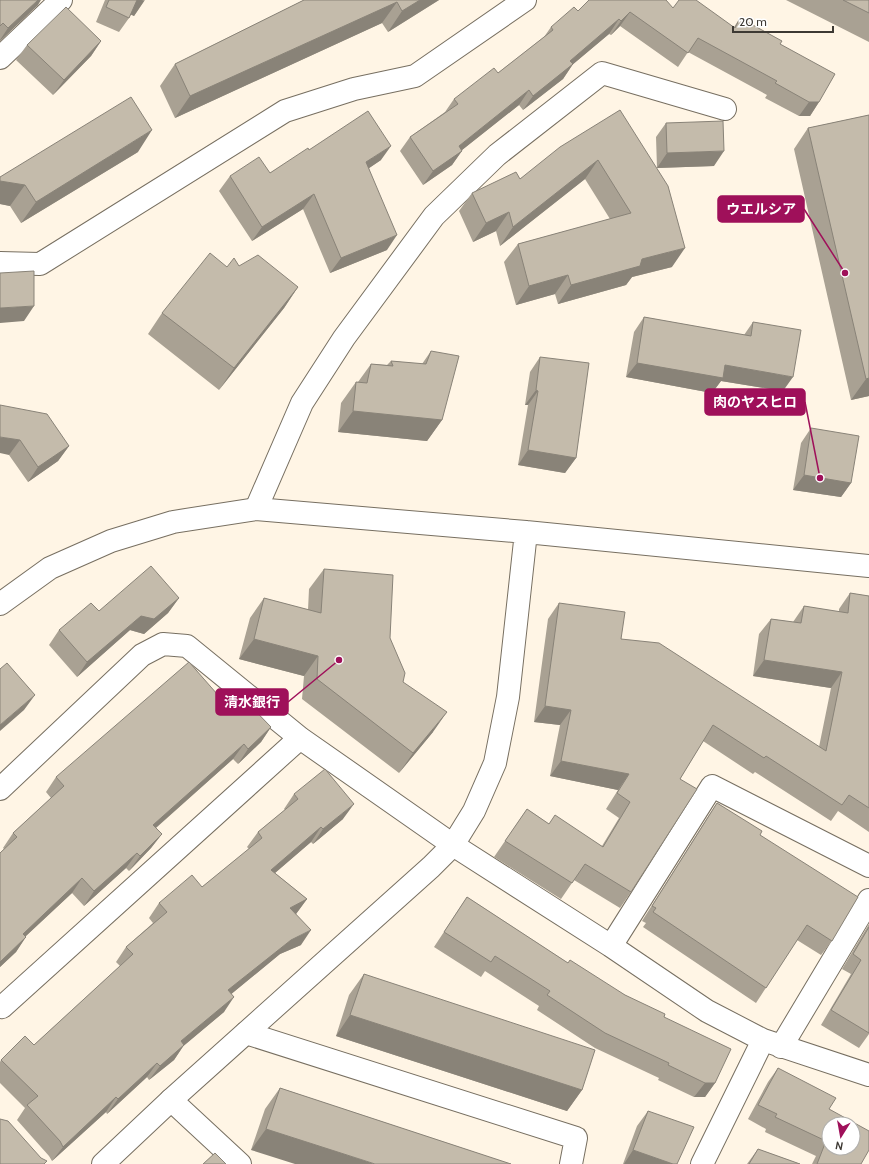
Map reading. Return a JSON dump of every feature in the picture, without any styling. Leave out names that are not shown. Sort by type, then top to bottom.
[{"type":"street","points":[[0,58],[61,0]]},
{"type":"street","points":[[0,263],[40,264],[285,111],[354,89],[415,76],[525,0]]},
{"type":"street","points":[[256,510],[302,404],[344,338],[434,216],[497,155],[602,73],[725,109]]},
{"type":"street","points":[[0,604],[50,568],[111,541],[173,522],[256,510],[526,532],[869,566]]},
{"type":"street","points":[[103,1164],[171,1100],[432,867],[453,845],[474,811],[495,763],[508,697],[526,532]]},
{"type":"street","points":[[0,789],[142,655],[163,644],[187,646],[300,738],[453,845],[611,946],[707,1010],[772,1043],[869,1075]]},
{"type":"street","points":[[0,1006],[2,1007],[300,738]]},
{"type":"street","points":[[611,946],[712,786],[869,866]]},
{"type":"street","points":[[702,1164],[772,1043],[869,900]]},
{"type":"street","points":[[246,1033],[576,1138],[571,1164]]},
{"type":"street","points":[[171,1100],[240,1164]]},
{"type":"building","points":[[0,0],[38,0],[8,28],[3,23],[0,26]]},
{"type":"building","points":[[109,0],[137,0],[129,18],[106,7]]},
{"type":"building","points":[[304,0],[420,0],[402,11],[397,2],[190,96],[175,64]]},
{"type":"building","points":[[589,0],[666,0],[673,8],[679,0],[696,0],[735,28],[740,18],[782,41],[780,44],[835,74],[819,102],[809,102],[775,83],[777,81],[698,38],[688,53],[630,12],[621,21],[619,19],[570,61],[573,64],[533,96],[529,90],[459,146],[462,151],[433,171],[410,137],[458,104],[454,99],[494,68],[498,73],[553,30],[551,27],[574,7],[578,11]]},
{"type":"building","points":[[843,0],[869,0],[869,13]]},
{"type":"building","points":[[66,7],[101,41],[64,80],[27,45]]},
{"type":"building","points":[[131,97],[152,130],[36,202],[25,185],[0,181],[0,177]]},
{"type":"building","points":[[620,110],[668,186],[685,248],[642,259],[640,266],[571,285],[568,275],[529,286],[518,244],[631,213],[598,160],[513,227],[509,212],[486,223],[472,193],[516,172],[520,179],[560,147]]},
{"type":"building","points":[[368,111],[391,146],[366,162],[397,235],[341,258],[314,194],[262,227],[230,176],[259,157],[270,173],[308,148],[309,150]]},
{"type":"building","points":[[869,115],[869,378],[866,379],[808,128]]},
{"type":"building","points":[[723,121],[724,151],[667,153],[666,123]]},
{"type":"building","points":[[210,253],[227,267],[234,258],[239,266],[258,255],[298,287],[234,368],[162,313]]},
{"type":"building","points":[[34,271],[34,306],[0,308],[0,273]]},
{"type":"building","points":[[644,317],[751,336],[753,322],[801,330],[793,377],[725,365],[723,378],[637,363]]},
{"type":"building","points":[[431,351],[459,356],[442,420],[353,411],[356,382],[367,383],[371,364],[393,366],[391,361],[426,364]]},
{"type":"building","points":[[540,357],[589,363],[576,458],[528,450],[538,391],[536,390]]},
{"type":"building","points":[[0,405],[47,414],[69,446],[38,467],[20,440],[0,437]]},
{"type":"building","points":[[811,428],[859,436],[851,483],[804,475]]},
{"type":"building","points":[[151,566],[179,598],[154,619],[141,616],[87,662],[59,630],[91,603],[99,611]]},
{"type":"building","points":[[324,569],[393,575],[390,638],[405,673],[403,682],[447,712],[413,753],[317,679],[318,656],[254,639],[264,598],[321,613]]},
{"type":"building","points":[[850,593],[869,596],[869,808],[849,795],[842,805],[766,756],[764,758],[713,725],[680,779],[697,789],[631,892],[585,864],[572,883],[505,841],[527,809],[549,824],[555,815],[603,847],[630,802],[617,793],[629,774],[561,761],[571,710],[545,706],[559,603],[625,612],[621,639],[659,643],[826,751],[842,672],[764,660],[771,619],[801,623],[804,606],[848,613]]},
{"type":"building","points":[[189,662],[232,711],[237,692],[271,727],[248,749],[244,744],[153,825],[162,834],[140,856],[137,853],[94,891],[82,878],[23,934],[26,937],[0,962],[0,853],[17,837],[13,833],[64,786],[56,777]]},
{"type":"building","points":[[7,663],[35,695],[0,725],[0,669]]},
{"type":"building","points":[[325,769],[354,804],[323,829],[321,827],[271,870],[307,899],[290,908],[311,930],[291,940],[228,990],[234,997],[181,1041],[184,1045],[160,1066],[157,1063],[118,1099],[116,1097],[63,1147],[60,1141],[27,1105],[38,1096],[1,1060],[25,1036],[34,1045],[133,954],[126,947],[167,912],[159,903],[192,875],[202,887],[262,838],[258,832],[298,799],[294,794]]},
{"type":"building","points":[[717,803],[762,831],[760,835],[858,897],[832,941],[807,925],[766,988],[653,912],[656,908],[652,906]]},
{"type":"building","points":[[467,897],[568,963],[570,960],[625,995],[665,1014],[664,1017],[731,1049],[715,1083],[705,1083],[668,1065],[669,1063],[605,1033],[547,995],[550,991],[495,956],[491,962],[444,932]]},
{"type":"building","points":[[869,927],[869,1033],[831,1010],[861,960],[853,954]]},
{"type":"building","points":[[364,974],[595,1050],[582,1090],[350,1015]]},
{"type":"building","points":[[778,1068],[836,1098],[829,1109],[842,1116],[821,1116],[821,1139],[775,1117],[777,1114],[758,1105]]},
{"type":"building","points":[[280,1088],[511,1164],[375,1164],[266,1129]]},
{"type":"building","points":[[648,1111],[694,1127],[677,1164],[673,1164],[633,1150]]},
{"type":"building","points":[[0,1119],[8,1121],[41,1158],[47,1161],[44,1164],[0,1164]]},
{"type":"building","points":[[861,1127],[869,1131],[869,1150],[861,1164],[817,1164],[821,1154],[821,1156],[861,1156]]},
{"type":"building","points":[[758,1149],[800,1164],[749,1164]]},
{"type":"building","points":[[215,1153],[226,1164],[203,1164]]},
{"type":"place","name":"ウエルシア","points":[[845,273]]},
{"type":"place","name":"肉のヤスヒロ","points":[[820,478]]},
{"type":"place","name":"清水銀行","points":[[339,660]]}]
